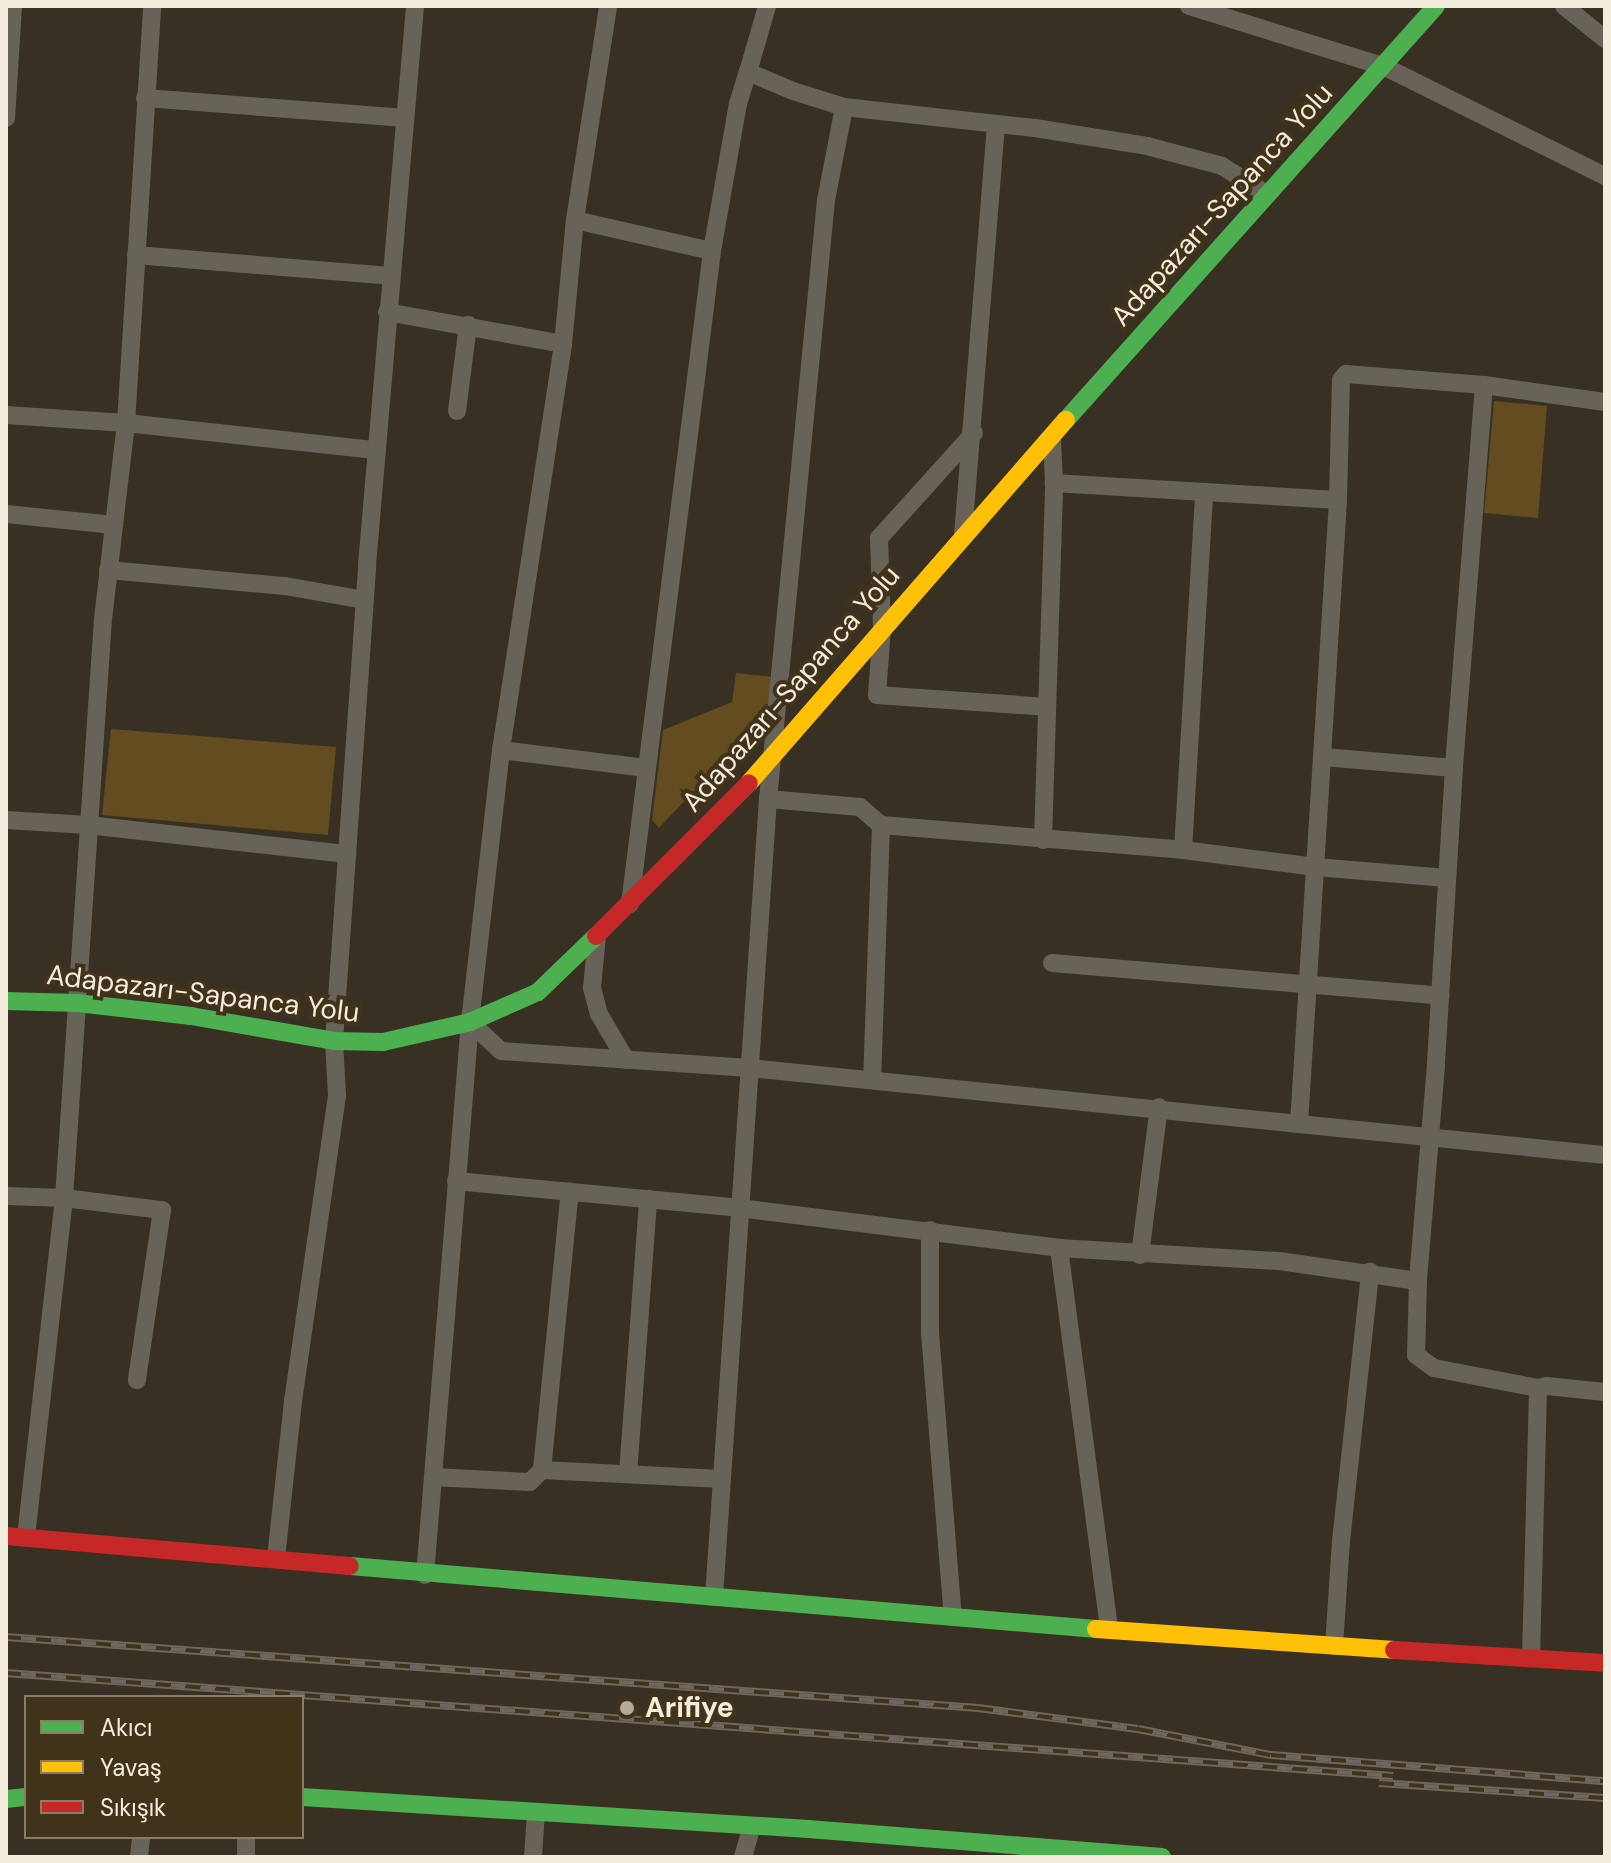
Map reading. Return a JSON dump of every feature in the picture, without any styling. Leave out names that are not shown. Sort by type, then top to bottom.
[{"type":"street","points":[[6,118],[13,6]]},
{"type":"street","points":[[26,1537],[64,1198],[108,570],[126,423],[152,6]]},
{"type":"street","points":[[276,1558],[293,1401],[337,1095],[334,1041],[364,600],[415,6]]},
{"type":"street","points":[[425,1575],[470,1022],[501,750],[563,344],[575,220],[608,6]]},
{"type":"street","points":[[630,904],[712,251],[738,104],[767,6]]},
{"type":"street","points":[[1189,6],[1383,66],[1605,176]]},
{"type":"street","name":"Adapazarı-Sapanca Yolu","points":[[6,1001],[77,1003],[191,1016],[334,1041],[383,1042],[470,1022],[538,992],[630,904],[773,758],[963,535],[1436,6]]},
{"type":"street","points":[[1564,6],[1605,39]]},
{"type":"street","points":[[748,72],[793,91],[844,107],[996,124],[1162,150],[1222,166],[1268,195]]},
{"type":"street","points":[[145,98],[405,118]]},
{"type":"street","points":[[714,1597],[768,799],[826,200],[844,107]]},
{"type":"street","points":[[963,535],[974,433],[996,124]]},
{"type":"street","points":[[575,220],[712,251]]},
{"type":"street","points":[[136,255],[390,276]]},
{"type":"street","points":[[387,312],[563,344]]},
{"type":"street","points":[[457,411],[468,325]]},
{"type":"street","points":[[1299,1124],[1338,500],[1341,380],[1346,374],[1484,385],[1605,402]]},
{"type":"street","points":[[1484,385],[1418,1281],[1416,1355],[1434,1368],[1538,1388],[1547,1386],[1605,1392]]},
{"type":"street","points":[[6,415],[126,423],[376,450]]},
{"type":"street","points":[[974,433],[879,538],[882,628],[877,695],[1047,707]]},
{"type":"street","points":[[1043,840],[1054,483],[1052,439]]},
{"type":"street","points":[[1054,483],[1338,500]]},
{"type":"street","points":[[1183,850],[1204,492]]},
{"type":"street","points":[[6,514],[114,525]]},
{"type":"street","points":[[108,570],[285,586],[364,600]]},
{"type":"street","points":[[501,750],[646,768]]},
{"type":"street","points":[[1323,757],[1454,768]]},
{"type":"street","points":[[768,799],[860,807],[881,825],[1183,850],[1316,867],[1447,878]]},
{"type":"street","points":[[6,820],[88,825],[347,854]]},
{"type":"street","points":[[872,1080],[881,825]]},
{"type":"street","points":[[597,936],[592,988],[599,1014],[626,1060]]},
{"type":"street","points":[[1052,963],[1441,996]]},
{"type":"street","points":[[470,1022],[501,1051],[749,1068],[1159,1107],[1605,1155]]},
{"type":"street","points":[[1140,1255],[1159,1107]]},
{"type":"street","points":[[456,1181],[739,1208],[1059,1248],[1279,1261],[1418,1281]]},
{"type":"street","points":[[433,1477],[530,1482],[542,1470],[570,1191]]},
{"type":"street","points":[[6,1196],[64,1198],[162,1210],[137,1380]]},
{"type":"street","points":[[628,1474],[648,1199]]},
{"type":"street","points":[[930,1230],[930,1333],[953,1617]]},
{"type":"street","points":[[1059,1248],[1109,1630]]},
{"type":"street","points":[[1334,1646],[1341,1541],[1370,1272]]},
{"type":"street","points":[[1531,1658],[1538,1388]]},
{"type":"street","points":[[542,1470],[722,1479]]},
{"type":"street","points":[[6,1536],[276,1558],[425,1575],[1109,1630],[1605,1663]]},
{"type":"street","points":[[304,1797],[1162,1857]]},
{"type":"street","points":[[533,1857],[536,1812]]},
{"type":"street","points":[[743,1857],[752,1826]]},
{"type":"shaded area","points":[[1494,401],[1547,406],[1538,518],[1484,513]]},
{"type":"shaded area","points":[[736,673],[773,677],[771,709],[659,828],[652,820],[663,730],[732,702]]},
{"type":"shaded area","points":[[111,729],[336,747],[328,835],[102,815]]},
{"type":"railway","points":[[6,1637],[978,1708],[1138,1729],[1271,1755],[1605,1781]]},
{"type":"railway","points":[[6,1673],[302,1695]]},
{"type":"railway","points":[[304,1695],[1393,1776]]},
{"type":"railway","points":[[1379,1783],[1605,1798]]},
{"type":"traffic: fast","points":[[1066,420],[1436,6]]},
{"type":"traffic: fast","points":[[6,1001],[77,1003],[191,1016],[334,1041],[383,1042],[470,1022],[538,992],[596,936]]},
{"type":"traffic: fast","points":[[350,1566],[1096,1629]]},
{"type":"traffic: fast","points":[[6,1799],[24,1797]]},
{"type":"traffic: fast","points":[[304,1797],[808,1829],[1162,1857]]},
{"type":"traffic: slow","points":[[749,783],[1066,420]]},
{"type":"traffic: slow","points":[[1096,1629],[1394,1650]]},
{"type":"traffic: jam","points":[[596,936],[749,783]]},
{"type":"traffic: jam","points":[[6,1536],[350,1566]]},
{"type":"traffic: jam","points":[[1394,1650],[1605,1663]]},
{"type":"place","name":"Arifiye","points":[[627,1708]]}]
